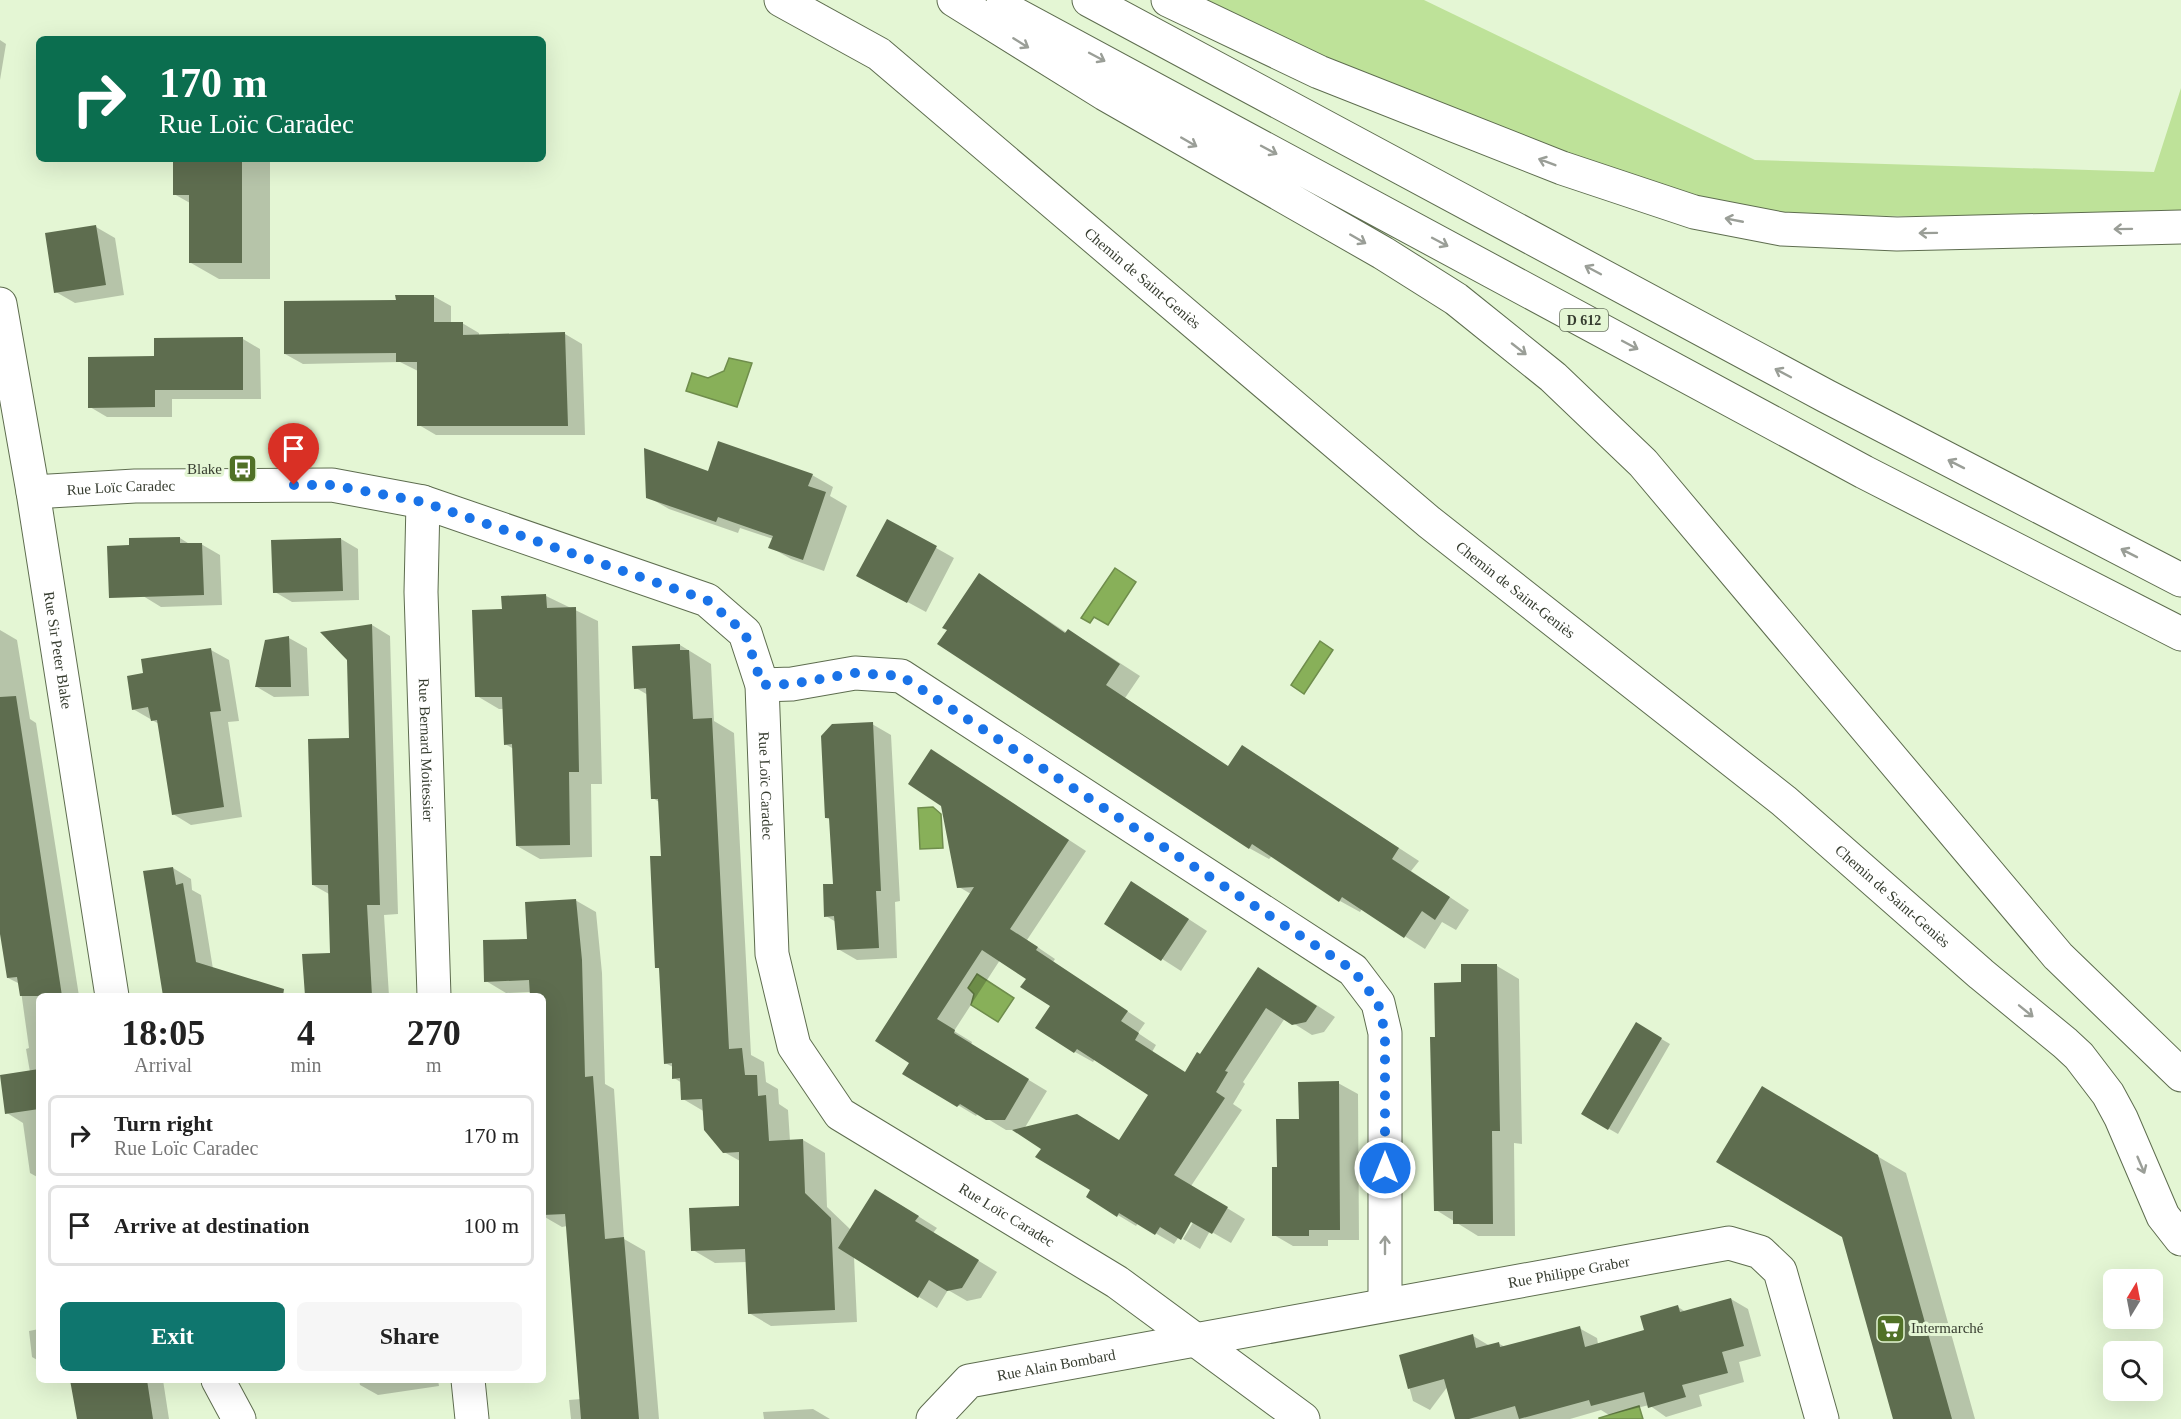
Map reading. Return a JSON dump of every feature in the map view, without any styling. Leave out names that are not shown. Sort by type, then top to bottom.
[{"type":"main road","name":"Chemin de Saint-Geniès","points":[[781,0],[879,54],[1429,522],[1784,801],[1981,974],[2065,1043],[2095,1075],[2121,1118],[2163,1216],[2181,1239]]},
{"type":"main road","points":[[954,0],[1106,94],[1383,253],[1456,299],[1553,376],[1643,463],[2058,956],[2181,1075]]},
{"type":"main road","name":"D 612","points":[[990,0],[1864,472],[2181,634]]},
{"type":"main road","points":[[1089,0],[1826,396],[2181,580]]},
{"type":"main road","points":[[1168,0],[1351,85],[1562,168],[1694,212],[1782,229],[1886,233],[2181,227]]},
{"type":"main road","name":"Rue Sir Peter Blake","points":[[0,304],[33,492],[112,993]]},
{"type":"main road","name":"Rue Loïc Caradec","points":[[33,492],[135,486],[332,485],[423,502],[707,600],[745,633],[762,685],[772,954],[794,1046],[840,1114],[1117,1281],[1303,1419]]},
{"type":"main road","name":"Rue Bernard Moitessier","points":[[423,502],[421,592],[434,993]]},
{"type":"main road","points":[[762,685],[792,684],[855,673],[901,676],[1353,970],[1378,1003],[1385,1033],[1385,1303]]},
{"type":"main road","name":"Rue Philippe Graber","points":[[1197,1339],[1385,1303],[1729,1243],[1760,1252],[1780,1271],[1822,1419]]},
{"type":"main road","name":"Rue Alain Bombard","points":[[933,1419],[969,1381],[1197,1339]]},
{"type":"main road","points":[[220,1383],[239,1419]]},
{"type":"main road","points":[[468,1383],[472,1419]]},
{"type":"shaded area","points":[[1206,0],[1424,0],[1755,160],[2154,172],[2181,88],[2181,215],[2159,218],[1770,215],[1687,198],[1478,123],[1312,55]]},
{"type":"shaded area","points":[[729,358],[752,363],[737,407],[686,391],[692,373],[708,378],[724,371]]},
{"type":"shaded area","points":[[1115,568],[1136,582],[1108,625],[1094,617],[1090,623],[1081,618]]},
{"type":"shaded area","points":[[1320,641],[1333,650],[1304,694],[1291,685]]},
{"type":"shaded area","points":[[933,807],[941,814],[943,848],[920,849],[918,808]]},
{"type":"shaded area","points":[[977,974],[1014,998],[998,1022],[971,1005],[974,994],[968,988]]},
{"type":"shaded area","points":[[1639,1406],[1643,1419],[1599,1419],[1599,1418]]},
{"type":"building","points":[[173,162],[242,162],[242,263],[189,263],[189,195],[173,195]]},
{"type":"building","points":[[96,225],[106,285],[54,293],[45,233]]},
{"type":"building","points":[[395,295],[434,295],[434,322],[463,322],[463,335],[565,332],[568,426],[417,426],[417,362],[396,362],[396,353],[284,354],[284,301],[396,300]]},
{"type":"building","points":[[243,337],[243,390],[155,390],[155,407],[88,408],[88,357],[154,356],[154,338]]},
{"type":"building","points":[[718,441],[813,474],[808,486],[826,492],[803,560],[768,548],[773,536],[718,517],[716,522],[646,498],[644,448],[708,471]]},
{"type":"building","points":[[887,519],[937,546],[907,603],[856,576]]},
{"type":"building","points":[[180,537],[180,543],[202,543],[204,595],[109,598],[107,546],[129,545],[129,538]]},
{"type":"building","points":[[341,538],[343,591],[273,593],[271,540]]},
{"type":"building","points":[[979,573],[1065,633],[1068,629],[1120,664],[1106,685],[1228,766],[1242,745],[1399,848],[1392,859],[1450,897],[1435,920],[1422,911],[1404,938],[1342,897],[1339,902],[1252,844],[1249,849],[937,644],[947,630],[942,628]]},
{"type":"building","points":[[546,594],[547,608],[576,607],[579,772],[569,772],[570,845],[516,846],[512,744],[504,745],[502,697],[475,697],[472,610],[502,609],[501,596]]},
{"type":"building","points":[[372,624],[380,905],[367,905],[372,993],[305,993],[302,954],[330,953],[328,885],[312,885],[308,739],[349,738],[347,660],[320,632]]},
{"type":"building","points":[[289,636],[291,687],[255,687],[265,640]]},
{"type":"building","points":[[680,644],[680,650],[689,650],[693,719],[712,718],[729,1049],[742,1048],[745,1075],[757,1075],[758,1096],[766,1095],[769,1141],[803,1139],[805,1193],[831,1218],[835,1310],[748,1314],[745,1249],[691,1251],[689,1208],[739,1206],[739,1152],[723,1153],[704,1130],[702,1099],[681,1100],[680,1078],[672,1079],[672,1063],[664,1064],[659,968],[655,968],[650,856],[661,856],[658,799],[651,799],[646,688],[634,689],[632,646]]},
{"type":"building","points":[[211,648],[221,711],[210,712],[224,807],[172,815],[157,720],[151,721],[148,707],[132,710],[127,676],[143,673],[141,659]]},
{"type":"building","points":[[16,696],[62,993],[36,993],[36,996],[20,996],[17,977],[7,978],[0,934],[0,697]]},
{"type":"building","points":[[873,722],[881,891],[876,891],[879,948],[837,950],[834,916],[824,917],[823,884],[833,884],[829,818],[825,818],[821,736],[832,724]]},
{"type":"building","points":[[931,749],[1069,840],[1010,929],[1038,947],[1036,950],[1128,1011],[1121,1021],[1139,1033],[1135,1040],[1185,1072],[1197,1052],[1200,1054],[1258,967],[1317,1006],[1306,1022],[1292,1025],[1266,1008],[1225,1071],[1228,1072],[1216,1092],[1225,1098],[1174,1175],[1228,1207],[1212,1234],[1191,1222],[1181,1240],[1160,1227],[1155,1235],[1119,1213],[1117,1217],[1086,1197],[1090,1190],[1035,1157],[1041,1149],[1012,1130],[1077,1114],[1119,1140],[1148,1095],[1077,1049],[1074,1053],[1035,1028],[1050,1006],[1020,987],[1026,979],[982,950],[937,1019],[955,1030],[954,1033],[1029,1079],[1005,1120],[986,1120],[960,1104],[957,1107],[902,1074],[909,1063],[875,1041],[974,887],[957,888],[941,806],[908,784]]},
{"type":"building","points":[[173,867],[176,885],[183,883],[196,962],[284,989],[283,993],[163,993],[143,871]]},
{"type":"building","points":[[1131,881],[1189,919],[1161,961],[1104,924]]},
{"type":"building","points":[[576,899],[582,960],[585,1077],[593,1076],[605,1239],[624,1237],[639,1419],[581,1419],[565,1214],[546,1215],[546,993],[530,993],[529,980],[484,982],[483,940],[527,939],[525,902]]},
{"type":"building","points":[[1461,964],[1497,964],[1500,1131],[1492,1131],[1493,1224],[1453,1224],[1453,1211],[1434,1211],[1430,1037],[1435,1037],[1434,983],[1461,982]]},
{"type":"building","points":[[1636,1022],[1662,1038],[1608,1130],[1581,1114]]},
{"type":"building","points":[[36,1069],[36,1109],[5,1114],[0,1075]]},
{"type":"building","points":[[1339,1081],[1340,1230],[1309,1230],[1309,1236],[1272,1236],[1272,1167],[1277,1167],[1276,1119],[1299,1119],[1298,1082]]},
{"type":"building","name":"Intermarché","points":[[1762,1086],[1878,1155],[1952,1419],[1893,1419],[1842,1237],[1716,1162]]},
{"type":"building","points":[[875,1189],[919,1216],[915,1221],[979,1260],[962,1288],[947,1291],[929,1280],[918,1298],[838,1248]]},
{"type":"building","points":[[1731,1298],[1744,1346],[1722,1352],[1728,1373],[1682,1385],[1686,1397],[1648,1408],[1644,1392],[1591,1406],[1589,1400],[1519,1419],[1515,1406],[1469,1419],[1455,1419],[1444,1379],[1408,1389],[1399,1355],[1473,1334],[1476,1348],[1499,1342],[1500,1347],[1580,1326],[1585,1347],[1644,1330],[1640,1316],[1678,1305],[1680,1312]]},
{"type":"building","points":[[71,1383],[147,1383],[153,1419],[77,1419]]},
{"type":"place","name":"Blake","points":[[243,469]]},
{"type":"place","name":"Intermarché","points":[[1890,1328]]},
{"type":"route","points":[[294,485],[332,485],[423,502],[707,600],[745,633],[762,685],[792,684],[855,673],[901,676],[1353,970],[1378,1003],[1385,1033],[1385,1168]]}]
